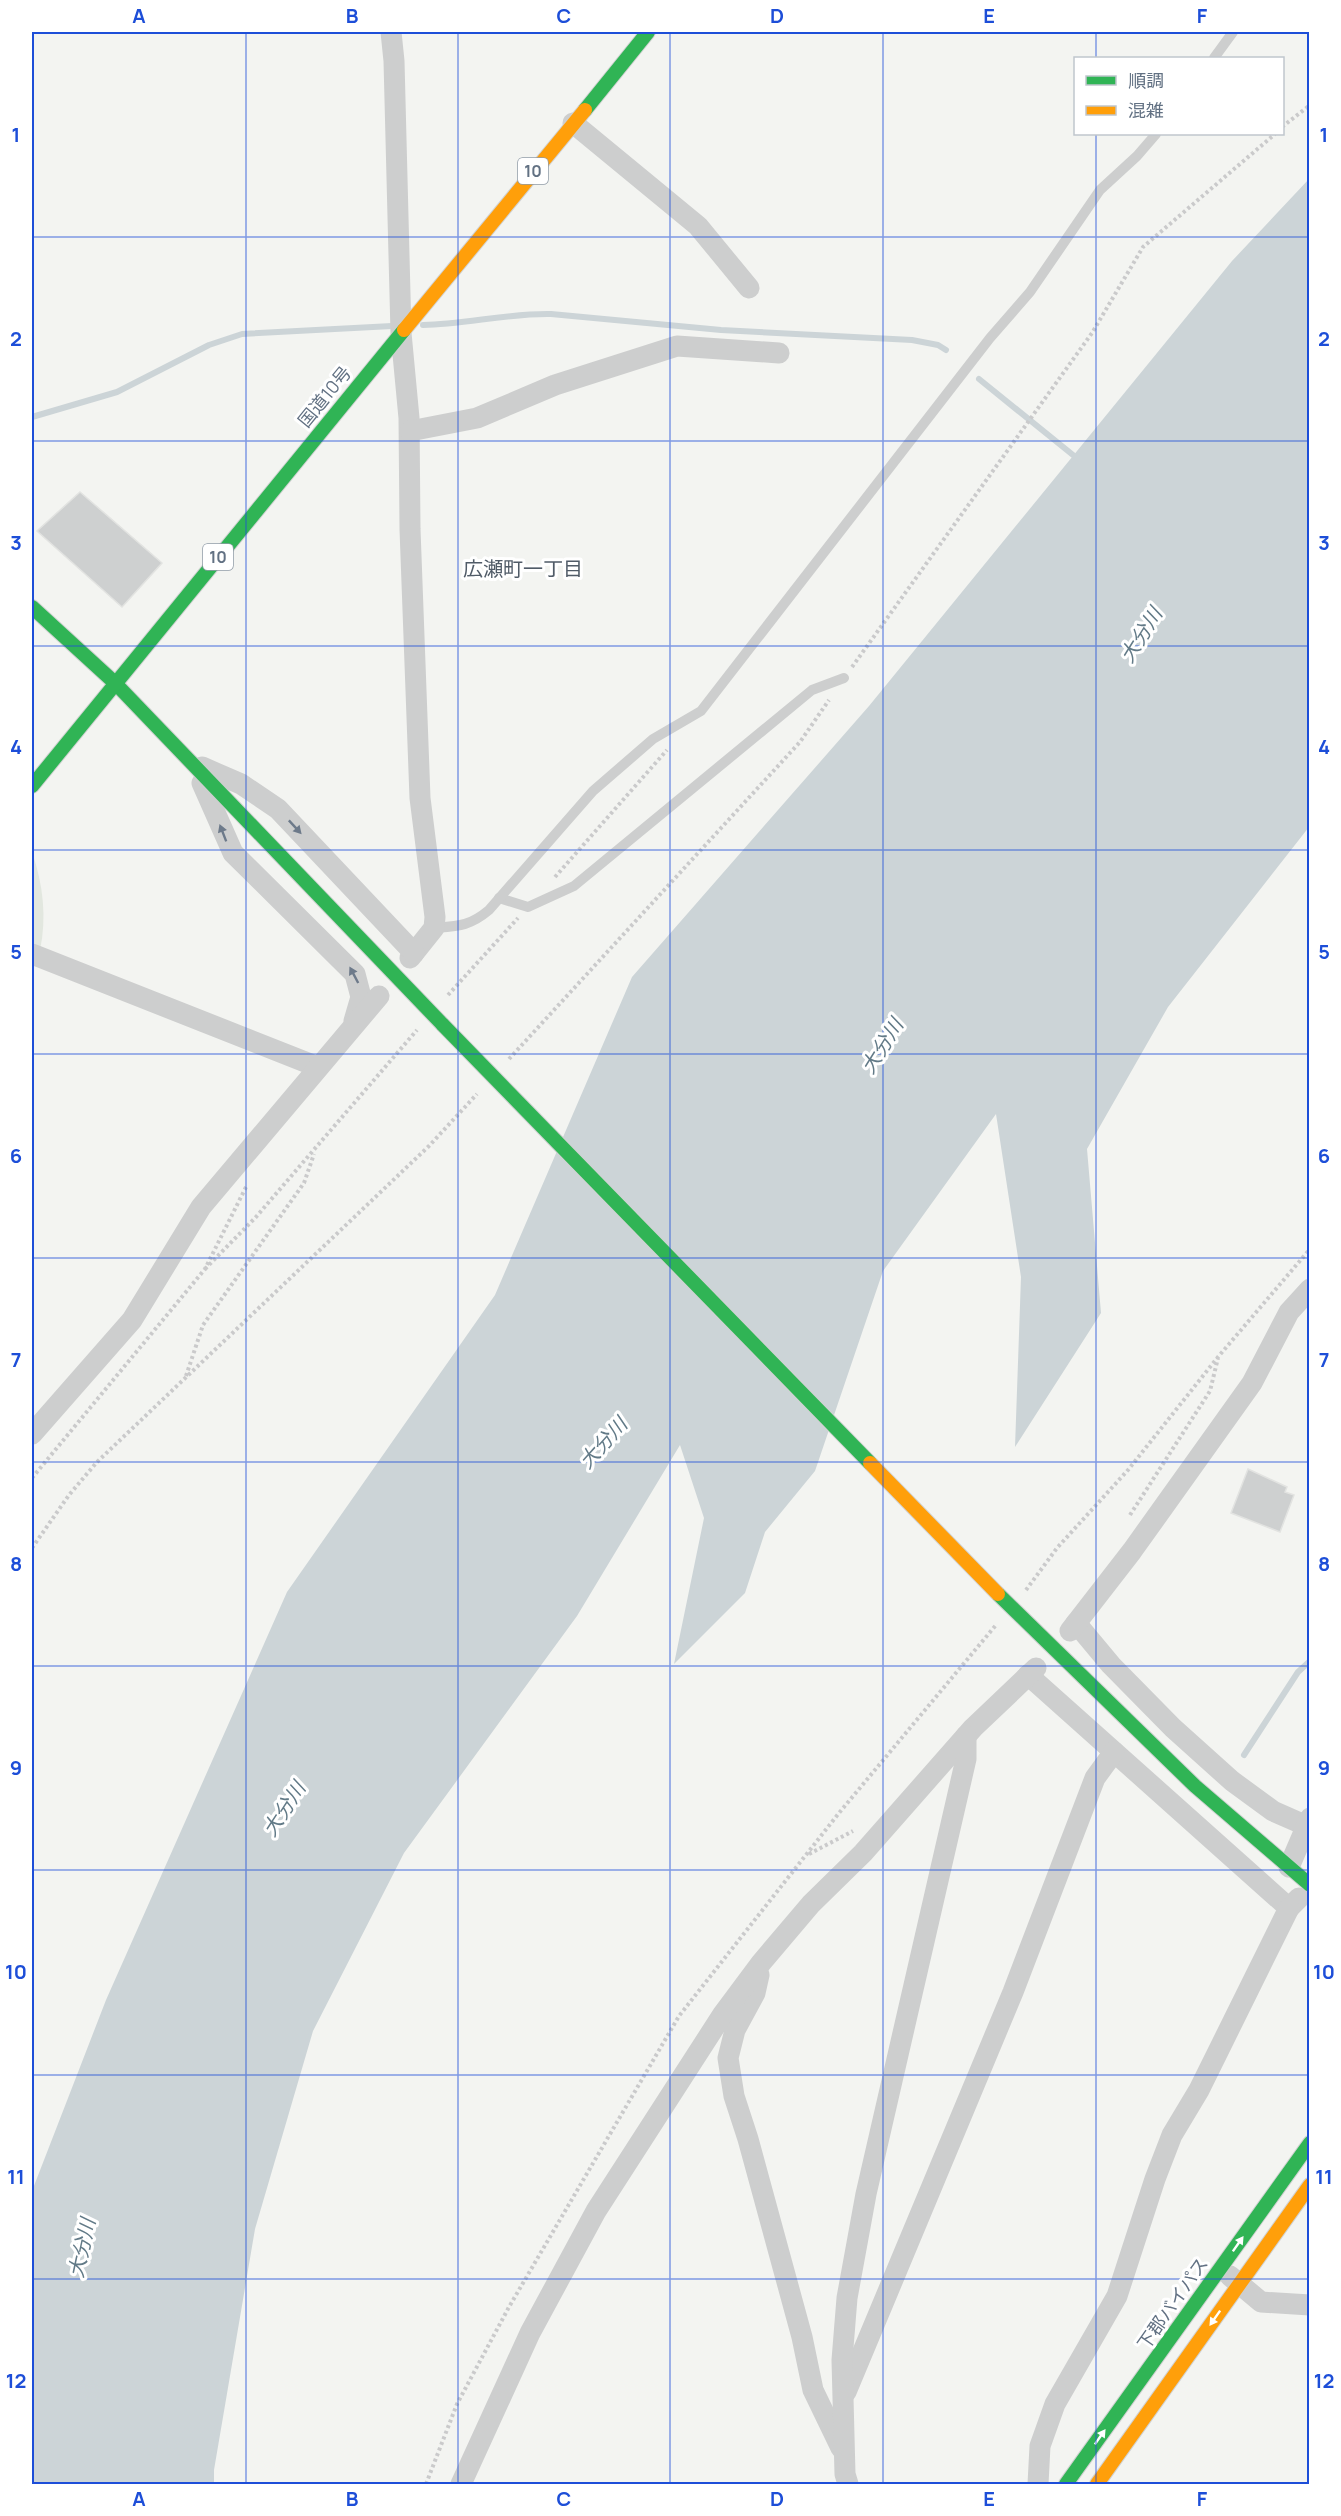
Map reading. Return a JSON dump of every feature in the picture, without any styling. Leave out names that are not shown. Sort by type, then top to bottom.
[{"type":"main road","name":"国道10号","points":[[32,786],[405,324],[648,32]]},
{"type":"main road","points":[[32,607],[115,683],[1010,1608],[1194,1786],[1310,1886]]},
{"type":"main road","name":"下郡バイパス","points":[[1066,2484],[1310,2144]]},
{"type":"main road","points":[[1097,2484],[1310,2185]]},
{"type":"street","points":[[193,763],[241,784],[278,809],[412,956],[434,928],[435,916],[420,798],[410,529],[410,430],[391,32]]},
{"type":"street","points":[[573,123],[698,226],[750,288]]},
{"type":"street","points":[[410,430],[477,418],[555,385],[677,346],[779,353]]},
{"type":"street","points":[[193,763],[233,853],[355,974],[361,997],[359,1009],[349,1030]]},
{"type":"street","points":[[32,954],[318,1067]]},
{"type":"street","points":[[32,1434],[132,1320],[201,1207],[379,996]]},
{"type":"street","points":[[1289,1867],[1308,1822],[1273,1811],[1232,1781],[1173,1728],[1073,1627],[1132,1551],[1252,1383],[1289,1312],[1310,1289]]},
{"type":"street","points":[[460,2484],[530,2333],[596,2211],[696,2054],[761,1963],[811,1904],[863,1853],[966,1736],[1032,1671],[1114,1752],[1290,1908]]},
{"type":"street","points":[[848,2484],[842,2400],[842,2360],[847,2298],[866,2194],[966,1759],[966,1736]]},
{"type":"street","points":[[842,2400],[1013,1992],[1095,1778],[1114,1752]]},
{"type":"street","points":[[1038,2484],[1040,2446],[1055,2404],[1117,2296],[1155,2178],[1172,2135],[1204,2080],[1290,1908],[1310,1886]]},
{"type":"street","points":[[761,1963],[755,1993],[735,2030],[728,2058],[734,2096],[802,2337],[813,2390],[845,2457]]},
{"type":"street","points":[[1221,2268],[1261,2302],[1310,2304]]},
{"type":"lane","points":[[1215,57],[1233,32]]},
{"type":"lane","points":[[434,928],[463,926],[476,921],[593,791],[653,739],[701,711],[990,338],[1030,292],[1100,190],[1137,156],[1155,135]]},
{"type":"lane","points":[[499,898],[528,907],[574,886],[812,690],[844,678]]},
{"type":"path","points":[[1284,125],[1310,105]]},
{"type":"path","points":[[502,1067],[800,742],[1092,333],[1143,247],[1274,135]]},
{"type":"path","points":[[552,880],[669,747]]},
{"type":"path","points":[[205,1269],[256,1217],[432,1012],[528,907]]},
{"type":"path","points":[[32,1548],[69,1495],[97,1462],[429,1146],[477,1093]]},
{"type":"path","points":[[186,1377],[202,1325],[304,1183],[315,1150]]},
{"type":"path","points":[[426,2484],[457,2404],[509,2307],[679,2016],[839,1813],[1010,1608],[1057,1548],[1128,1470],[1218,1357],[1310,1249]]},
{"type":"path","points":[[1128,1519],[1210,1391],[1218,1357]]},
{"type":"shaded area","points":[[32,852],[43,901],[40,950],[32,946]]},
{"type":"water","name":"大分川","points":[[1309,179],[1309,827],[1168,1007],[1087,1149],[1101,1313],[1015,1447],[1021,1277],[996,1114],[883,1271],[815,1471],[765,1532],[745,1593],[674,1664],[704,1518],[680,1445],[577,1616],[404,1853],[313,2031],[255,2229],[214,2470],[214,2484],[32,2484],[32,2191],[106,2000],[287,1592],[495,1295],[632,977],[869,706],[1232,261]]},
{"type":"building","points":[[80,492],[162,563],[122,607],[37,531]]},
{"type":"building","points":[[1248,1469],[1287,1487],[1285,1492],[1294,1495],[1280,1532],[1231,1513]]},
{"type":"waterway","points":[[423,325],[551,314],[721,330],[912,340],[938,345],[946,350]]},
{"type":"waterway","points":[[32,417],[117,392],[209,345],[242,334],[392,326]]},
{"type":"waterway","points":[[979,379],[1073,455]]},
{"type":"waterway","points":[[1244,1755],[1298,1672],[1310,1661]]},
{"type":"traffic: fast","points":[[585,110],[648,32]]},
{"type":"traffic: fast","points":[[32,786],[404,330]]},
{"type":"traffic: fast","points":[[32,607],[115,683],[443,1025]]},
{"type":"traffic: fast","points":[[443,1025],[870,1463]]},
{"type":"traffic: fast","points":[[998,1594],[1195,1786],[1310,1885]]},
{"type":"traffic: fast","points":[[1066,2484],[1310,2143]]},
{"type":"traffic: slow","points":[[404,330],[585,110]]},
{"type":"traffic: slow","points":[[870,1463],[998,1594]]},
{"type":"traffic: slow","points":[[1097,2484],[1310,2185]]},
{"type":"district","name":"広瀬町一丁目","points":[[523,569]]}]
